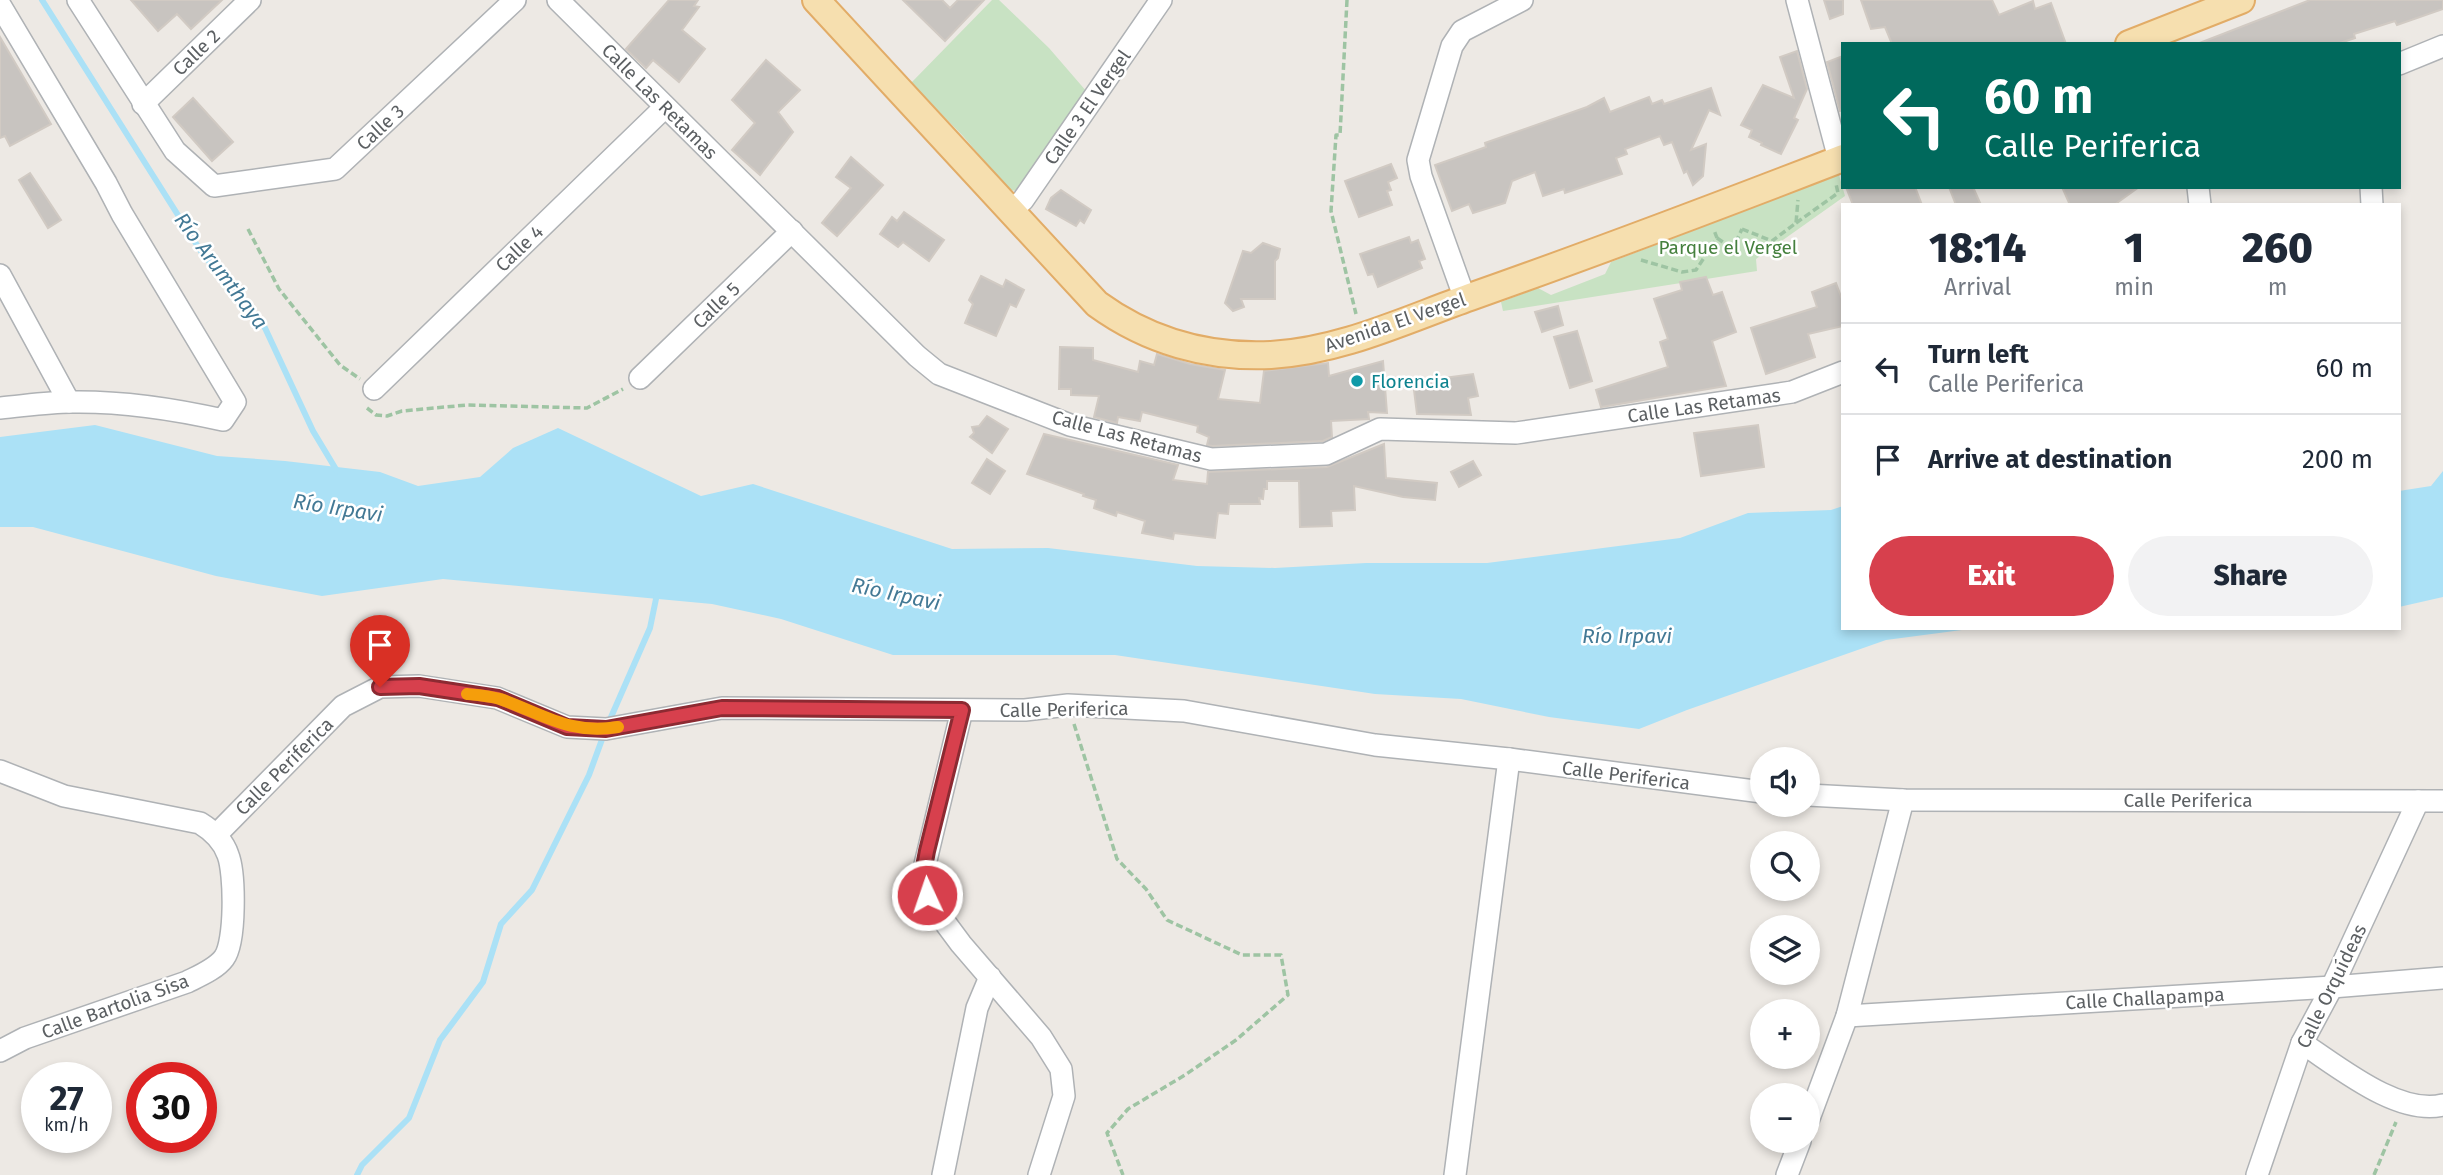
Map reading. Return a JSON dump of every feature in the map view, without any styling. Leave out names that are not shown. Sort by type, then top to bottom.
[{"type":"main road","name":"Avenida El Vergel","points":[[816,0],[1097,304],[1122,322],[1155,338],[1200,351],[1244,355],[1301,352],[1351,341],[1839,166]]},
{"type":"main road","points":[[2134,42],[2241,0]]},
{"type":"street","points":[[78,0],[143,104]]},
{"type":"street","name":"Calle 2","points":[[143,104],[250,0]]},
{"type":"street","name":"Calle 3","points":[[143,104],[175,151],[214,186],[335,169],[515,0]]},
{"type":"street","name":"Calle Las Retamas","points":[[558,0],[917,356],[939,374],[1070,425],[1211,459],[1326,454],[1380,429],[1516,433],[1792,392],[1841,373]]},
{"type":"street","name":"Calle 3 El Vergel","points":[[1010,212],[1023,200],[1161,0]]},
{"type":"street","points":[[1465,299],[1421,176],[1418,159],[1452,46],[1462,31],[1522,0]]},
{"type":"street","points":[[1797,0],[1839,166]]},
{"type":"street","points":[[0,5],[106,183],[121,214],[235,402],[223,420],[188,412],[111,403],[69,402],[0,408]]},
{"type":"street","points":[[2401,63],[2443,46]]},
{"type":"street","name":"Calle 4","points":[[374,389],[665,107]]},
{"type":"street","name":"Calle 5","points":[[640,378],[792,231]]},
{"type":"street","points":[[0,275],[69,402]]},
{"type":"street","name":"Calle Periferica","points":[[217,834],[342,706],[380,687],[419,686],[498,698],[567,727],[606,729],[722,708],[1025,710],[1068,705],[1184,710],[1375,746],[1509,759],[1750,790]]},
{"type":"street","points":[[962,710],[922,877],[932,905],[1041,1037],[1061,1069],[1064,1096],[1039,1175]]},
{"type":"street","points":[[1455,1175],[1509,759]]},
{"type":"street","points":[[0,771],[64,796],[200,823],[217,834]]},
{"type":"street","name":"Calle Periferica","points":[[1820,796],[1903,800],[2443,801]]},
{"type":"street","points":[[1820,1089],[1847,1016],[1903,800]]},
{"type":"street","name":"Calle Orquídeas","points":[[2257,1175],[2302,1043],[2332,987],[2418,801]]},
{"type":"street","name":"Calle Bartolia Sisa","points":[[0,1051],[25,1038],[187,982],[208,972],[225,958],[231,940],[233,890],[229,856],[217,834]]},
{"type":"street","points":[[943,1175],[977,1008],[990,977]]},
{"type":"street","name":"Calle Challapampa","points":[[1847,1016],[2443,978]]},
{"type":"street","points":[[2302,1043],[2385,1096],[2409,1106],[2443,1105]]},
{"type":"street","points":[[1787,1175],[1795,1153]]},
{"type":"path","points":[[1345,319],[1356,314],[1331,211],[1336,135],[1340,135],[1348,0]]},
{"type":"path","points":[[1742,229],[1772,241],[1838,193],[1839,166]]},
{"type":"path","points":[[1796,223],[1798,195]]},
{"type":"path","points":[[1713,227],[1717,238],[1727,245],[1736,242],[1742,229],[1738,217]]},
{"type":"path","points":[[248,229],[279,289],[341,365],[374,389],[365,399],[368,410],[376,415],[387,416],[402,411],[467,405],[587,408],[604,401],[640,378]]},
{"type":"path","points":[[1632,258],[1682,272],[1696,270],[1717,238]]},
{"type":"path","points":[[1068,705],[1118,859],[1146,889],[1167,920],[1242,955],[1280,955],[1288,995],[1236,1040],[1128,1109],[1107,1133],[1123,1175]]},
{"type":"path","points":[[2374,1175],[2403,1103]]},
{"type":"green space","points":[[992,0],[999,0],[1049,48],[1087,92],[1019,191],[1009,190],[963,136],[911,83]]},
{"type":"green space","name":"Parque el Vergel","points":[[1839,175],[1845,196],[1756,259],[1757,271],[1503,311],[1501,302],[1538,288],[1551,295],[1605,274],[1611,262]]},
{"type":"water","name":"Río Irpavi","points":[[95,425],[217,456],[380,472],[418,486],[480,477],[513,448],[558,428],[701,496],[753,484],[952,549],[1048,548],[1197,566],[1275,568],[1366,563],[1487,563],[1680,538],[1748,513],[1831,510],[1841,507],[1841,630],[1962,630],[1886,640],[1639,729],[1549,717],[1461,699],[1375,694],[1115,655],[893,655],[781,619],[712,604],[443,579],[322,596],[216,576],[33,527],[0,527],[0,437]]},
{"type":"water","points":[[2443,471],[2443,597],[2401,607],[2401,491],[2431,486]]},
{"type":"building","points":[[131,0],[222,0],[191,29],[177,14],[158,31]]},
{"type":"building","points":[[669,0],[698,0],[694,6],[699,7],[682,30],[705,49],[679,82],[653,60],[646,68],[626,49]]},
{"type":"building","points":[[903,0],[942,0],[950,8],[958,0],[984,0],[945,41]]},
{"type":"building","points":[[1824,0],[1843,0],[1843,14],[1830,19]]},
{"type":"building","points":[[1861,0],[1992,0],[1999,15],[2033,1],[2035,9],[2051,3],[2065,42],[1891,42],[1885,27],[1871,29]]},
{"type":"building","points":[[2310,0],[2443,0],[2443,9],[2397,25],[2395,21],[2354,34],[2355,38],[2343,42],[2202,42]]},
{"type":"building","points":[[0,37],[51,124],[10,146],[5,136],[0,138]]},
{"type":"building","points":[[1797,51],[1807,89],[1794,118],[1798,120],[1781,154],[1749,137],[1752,130],[1741,125],[1763,85],[1794,98],[1780,57]]},
{"type":"building","points":[[1841,57],[1840,111],[1827,62]]},
{"type":"building","points":[[766,60],[800,90],[778,112],[793,132],[760,175],[732,150],[755,123],[732,100]]},
{"type":"building","points":[[1711,88],[1720,115],[1709,110],[1691,150],[1706,144],[1703,176],[1693,185],[1687,171],[1684,173],[1672,142],[1664,145],[1660,136],[1625,149],[1627,154],[1616,158],[1622,174],[1565,193],[1564,189],[1543,196],[1535,172],[1512,181],[1505,203],[1473,213],[1469,204],[1452,211],[1435,165],[1486,147],[1485,143],[1587,107],[1604,98],[1610,112],[1649,97],[1652,104],[1662,100],[1664,104]]},
{"type":"building","points":[[193,98],[233,142],[212,161],[173,117]]},
{"type":"building","points":[[851,157],[883,185],[837,236],[822,223],[851,188],[836,177]]},
{"type":"building","points":[[1391,164],[1397,178],[1388,182],[1391,190],[1387,191],[1392,205],[1359,217],[1345,181]]},
{"type":"building","points":[[30,173],[61,220],[48,228],[19,180]]},
{"type":"building","points":[[1847,189],[1916,189],[1921,203],[1852,203]]},
{"type":"building","points":[[1950,189],[1974,189],[1980,203],[1955,203]]},
{"type":"building","points":[[2063,189],[2136,189],[2117,203],[2069,203]]},
{"type":"building","points":[[1061,190],[1091,210],[1084,223],[1080,220],[1076,226],[1046,209],[1051,198]]},
{"type":"building","points":[[904,212],[944,240],[929,261],[903,242],[898,247],[880,234],[892,217],[897,221]]},
{"type":"building","points":[[1409,237],[1411,243],[1418,240],[1425,259],[1419,261],[1422,268],[1378,287],[1373,274],[1368,275],[1360,254]]},
{"type":"building","points":[[1263,243],[1280,249],[1275,261],[1275,299],[1241,299],[1244,307],[1233,311],[1225,303],[1243,251],[1251,253]]},
{"type":"building","points":[[981,276],[1003,287],[1006,280],[1024,290],[1016,307],[1010,304],[996,336],[965,323],[973,304],[969,300]]},
{"type":"building","points":[[1706,277],[1713,295],[1722,292],[1736,332],[1712,341],[1726,386],[1601,407],[1596,390],[1668,367],[1660,342],[1668,339],[1654,299],[1682,290],[1680,282]]},
{"type":"building","points":[[1836,283],[1841,297],[1841,326],[1808,334],[1815,357],[1766,374],[1751,328],[1817,307],[1812,292]]},
{"type":"building","points":[[1558,306],[1563,325],[1542,332],[1535,312]]},
{"type":"building","points":[[1577,331],[1592,381],[1570,388],[1554,337]]},
{"type":"building","points":[[1060,347],[1093,348],[1093,360],[1138,372],[1140,361],[1154,365],[1157,354],[1190,364],[1225,370],[1218,399],[1260,403],[1264,371],[1328,363],[1329,376],[1383,361],[1387,413],[1368,412],[1369,419],[1331,421],[1332,437],[1323,441],[1207,445],[1209,437],[1197,432],[1198,426],[1142,412],[1140,421],[1118,417],[1117,423],[1094,417],[1099,396],[1071,395],[1071,389],[1059,389]]},
{"type":"building","points":[[1473,374],[1478,396],[1468,398],[1471,415],[1417,414],[1413,382]]},
{"type":"building","points":[[987,416],[1008,429],[992,453],[970,437],[974,433],[972,427],[979,426]]},
{"type":"building","points":[[1758,425],[1764,467],[1701,476],[1694,433]]},
{"type":"building","points":[[1044,434],[1178,465],[1173,480],[1207,484],[1208,472],[1327,467],[1384,444],[1386,478],[1437,483],[1435,500],[1403,497],[1354,486],[1355,510],[1331,511],[1332,526],[1300,527],[1299,481],[1267,481],[1263,499],[1259,498],[1260,504],[1229,504],[1228,514],[1218,513],[1215,538],[1174,533],[1173,539],[1142,533],[1145,521],[1117,512],[1116,516],[1094,508],[1096,500],[1027,474]]},
{"type":"building","points":[[987,459],[1005,471],[990,494],[972,483]]},
{"type":"building","points":[[1473,461],[1481,475],[1459,487],[1451,472]]},
{"type":"waterway","name":"Río Arumthaya","points":[[42,0],[202,253],[265,328],[313,431],[337,471]]},
{"type":"waterway","points":[[608,724],[650,628],[657,594]]},
{"type":"waterway","points":[[357,1175],[362,1165],[409,1118],[440,1040],[483,982],[501,924],[532,890],[589,775],[604,734]]},
{"type":"slow traffic","points":[[467,694],[498,698],[567,727],[618,727]]},
{"type":"place","name":"Florencia","points":[[1357,381]]},
{"type":"route","points":[[380,687],[419,686],[498,698],[567,727],[606,729],[722,708],[962,710],[922,877],[927,895]]}]
